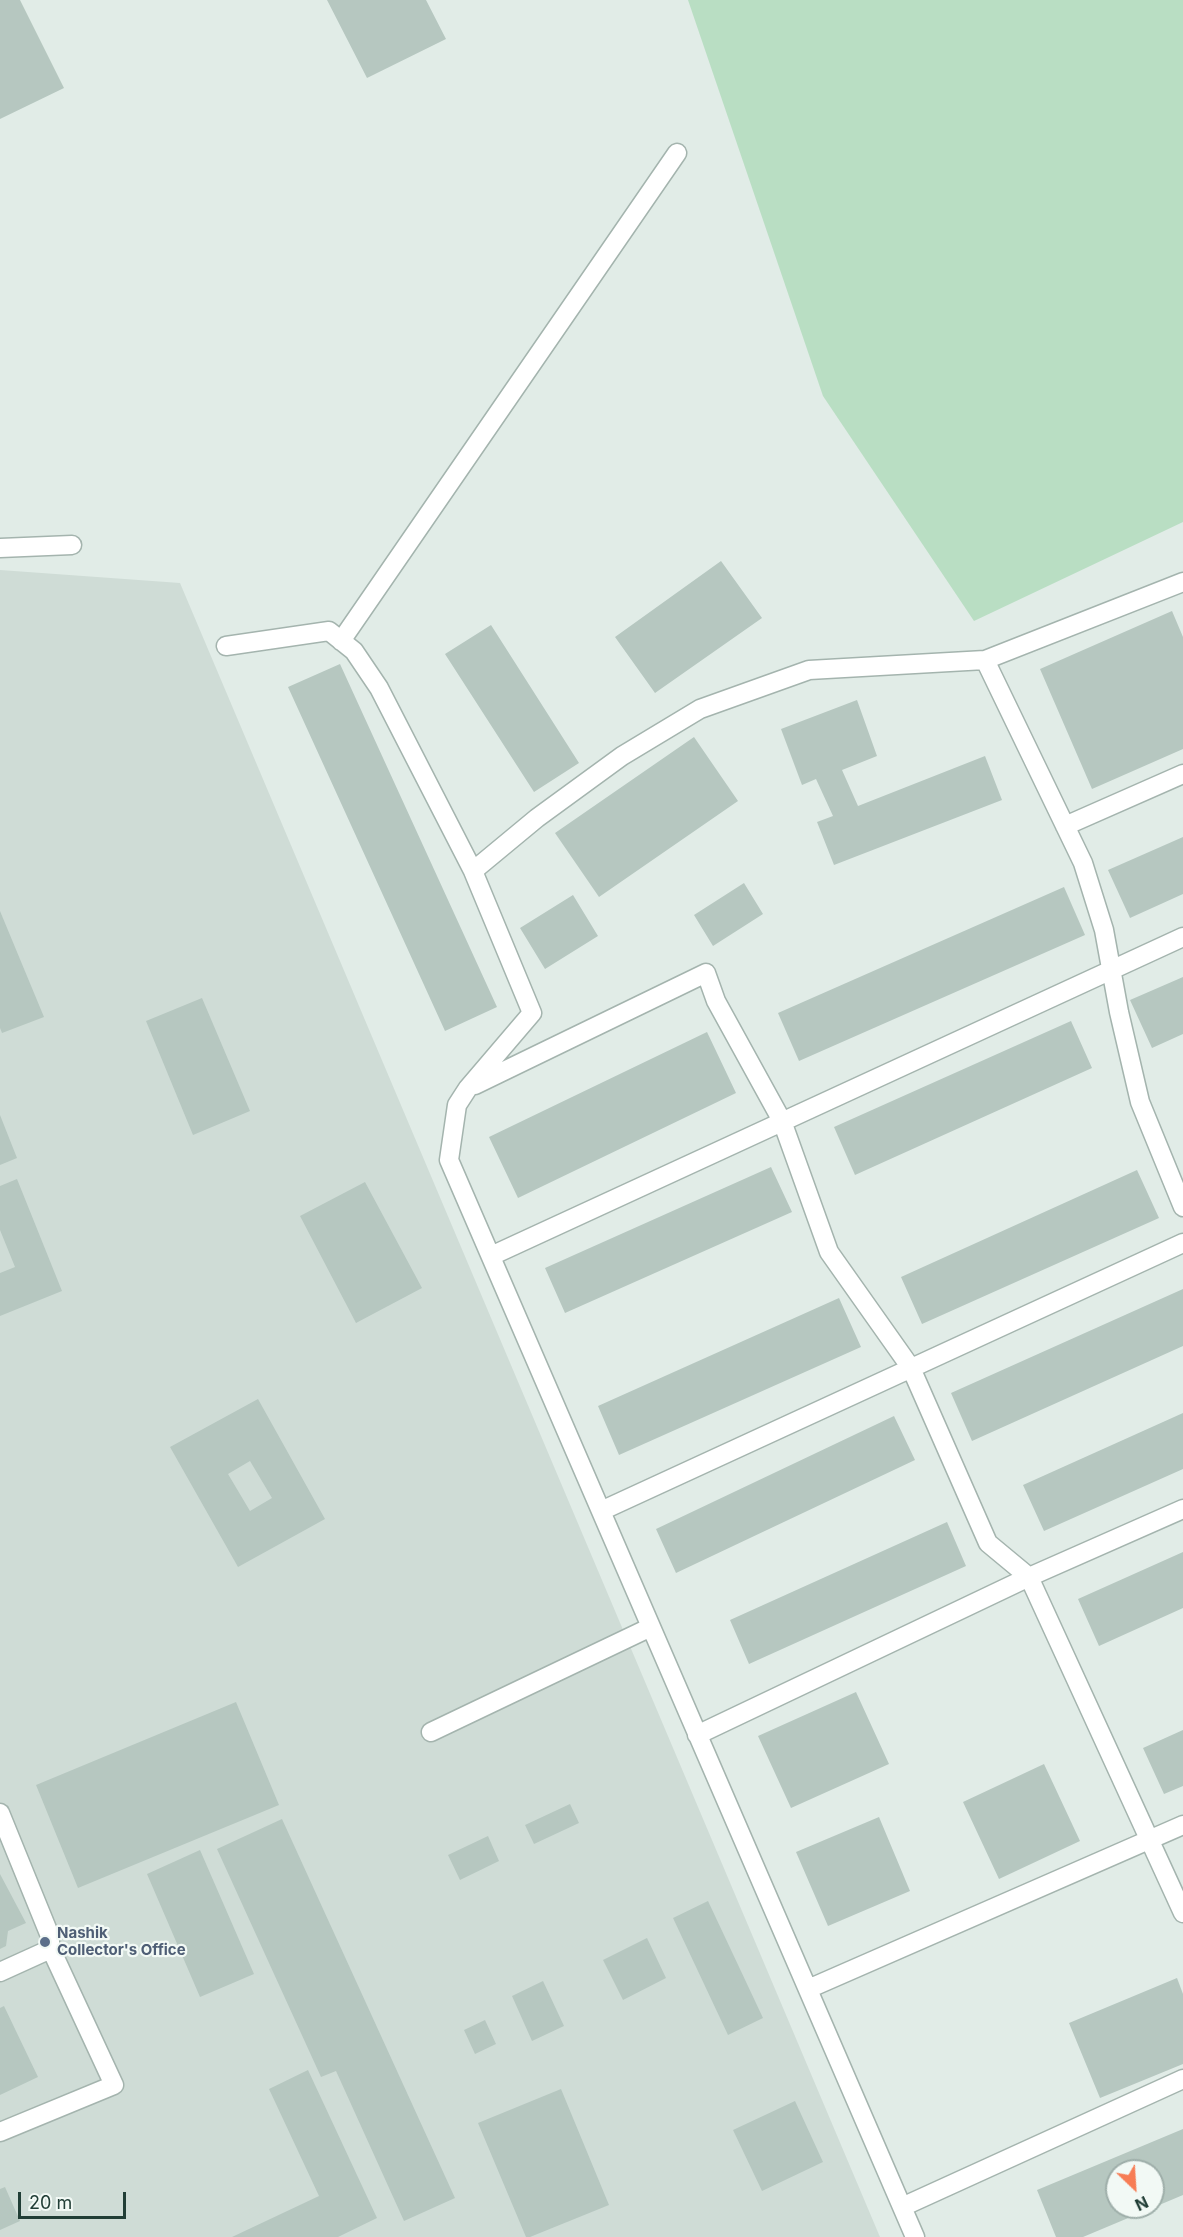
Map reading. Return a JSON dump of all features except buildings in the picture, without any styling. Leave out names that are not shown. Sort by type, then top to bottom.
[{"type":"street","points":[[341,641],[678,153]]},
{"type":"street","points":[[0,548],[72,545]]},
{"type":"street","points":[[473,871],[537,818],[622,756],[700,709],[809,670],[985,660],[1183,582]]},
{"type":"street","points":[[226,646],[329,631],[354,651],[379,688],[473,871],[532,1012],[468,1088],[457,1105],[449,1160],[915,2237]]},
{"type":"street","points":[[985,660],[1086,874],[1104,930],[1119,1012],[1140,1102],[1183,1207]]},
{"type":"street","points":[[1065,826],[1183,774]]},
{"type":"street","points":[[491,1256],[1111,968],[1183,937]]},
{"type":"street","points":[[468,1088],[706,974],[716,1001],[782,1121],[829,1252],[911,1368],[988,1543],[1029,1577],[1183,1913]]},
{"type":"street","points":[[601,1511],[1183,1243]]},
{"type":"street","points":[[697,1735],[1029,1577],[1183,1509]]},
{"type":"street","points":[[431,1731],[651,1626]]},
{"type":"street","points":[[0,1814],[50,1936],[50,1947],[114,2085],[0,2132]]},
{"type":"street","points":[[808,1989],[1183,1826]]},
{"type":"street","points":[[0,1972],[44,1953],[50,1947]]},
{"type":"street","points":[[902,2207],[1183,2079]]},
{"type":"shaded area","points":[[0,570],[180,583],[880,2237],[0,2237]]},
{"type":"green space","points":[[688,0],[1183,0],[1183,522],[974,621],[823,396]]},
{"type":"place","name":"Nashik Collector's Office","points":[[45,1942]]}]
